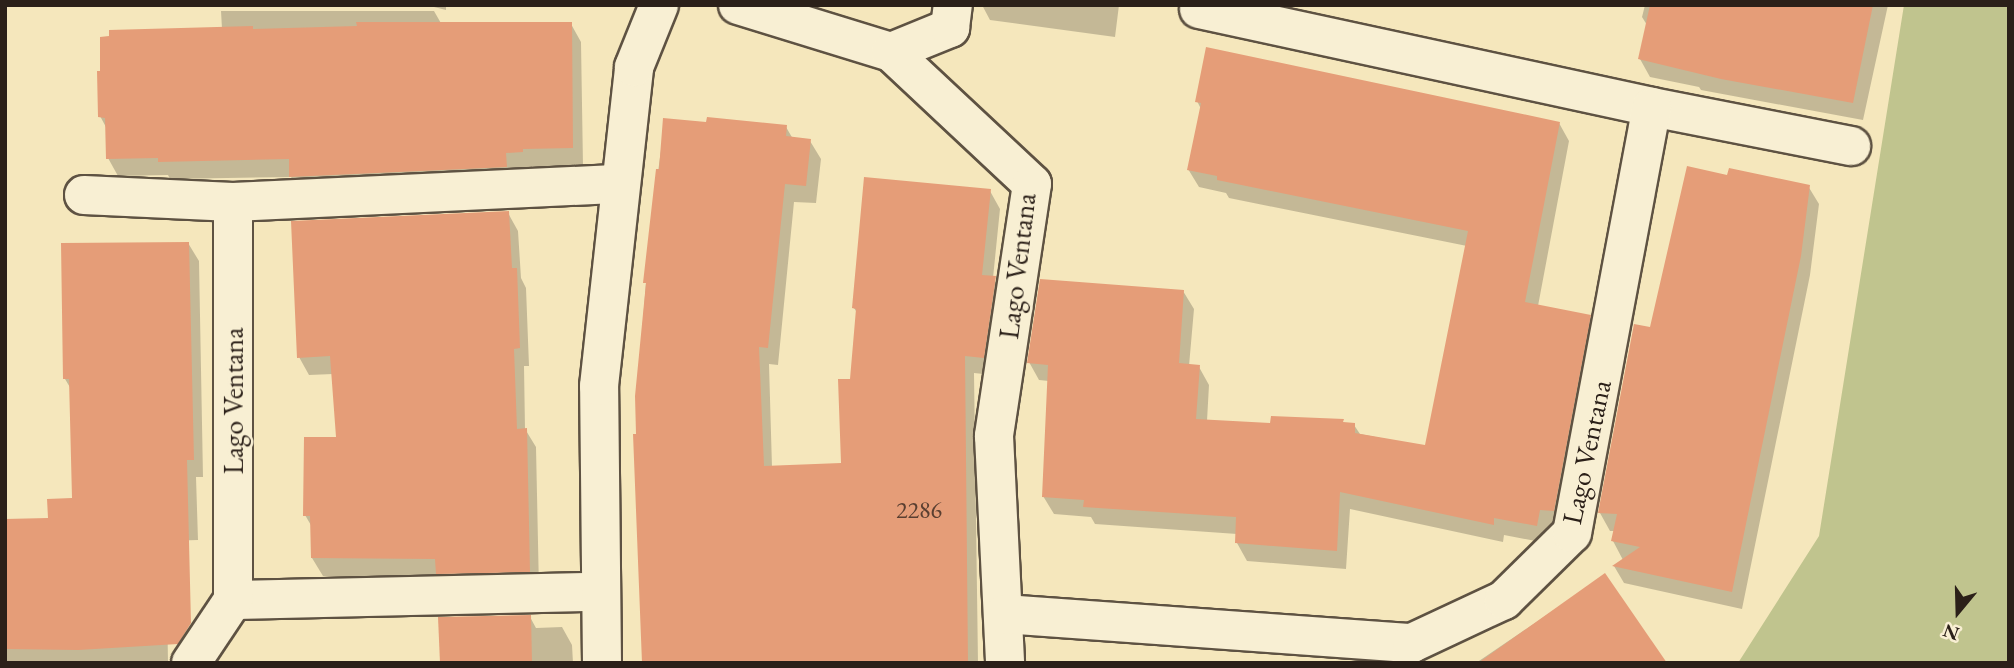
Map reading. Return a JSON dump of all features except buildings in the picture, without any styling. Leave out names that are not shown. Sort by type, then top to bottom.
[{"type":"street","points":[[602,663],[599,592],[599,386],[634,67],[659,5]]},
{"type":"street","name":"Lago Ventana","points":[[738,5],[891,52],[1032,184],[994,436],[1005,663]]},
{"type":"street","points":[[891,52],[950,28],[953,5]]},
{"type":"street","points":[[1199,9],[1652,107],[1851,146]]},
{"type":"street","name":"Lago Ventana","points":[[1004,614],[1412,643],[1504,600],[1573,533],[1652,107]]},
{"type":"street","points":[[84,195],[233,202],[620,184]]},
{"type":"street","name":"Lago Ventana","points":[[233,202],[233,600]]},
{"type":"street","points":[[191,663],[233,600],[599,592]]},
{"type":"green space","points":[[1904,5],[2009,5],[2009,663],[1738,663],[1819,536]]}]
